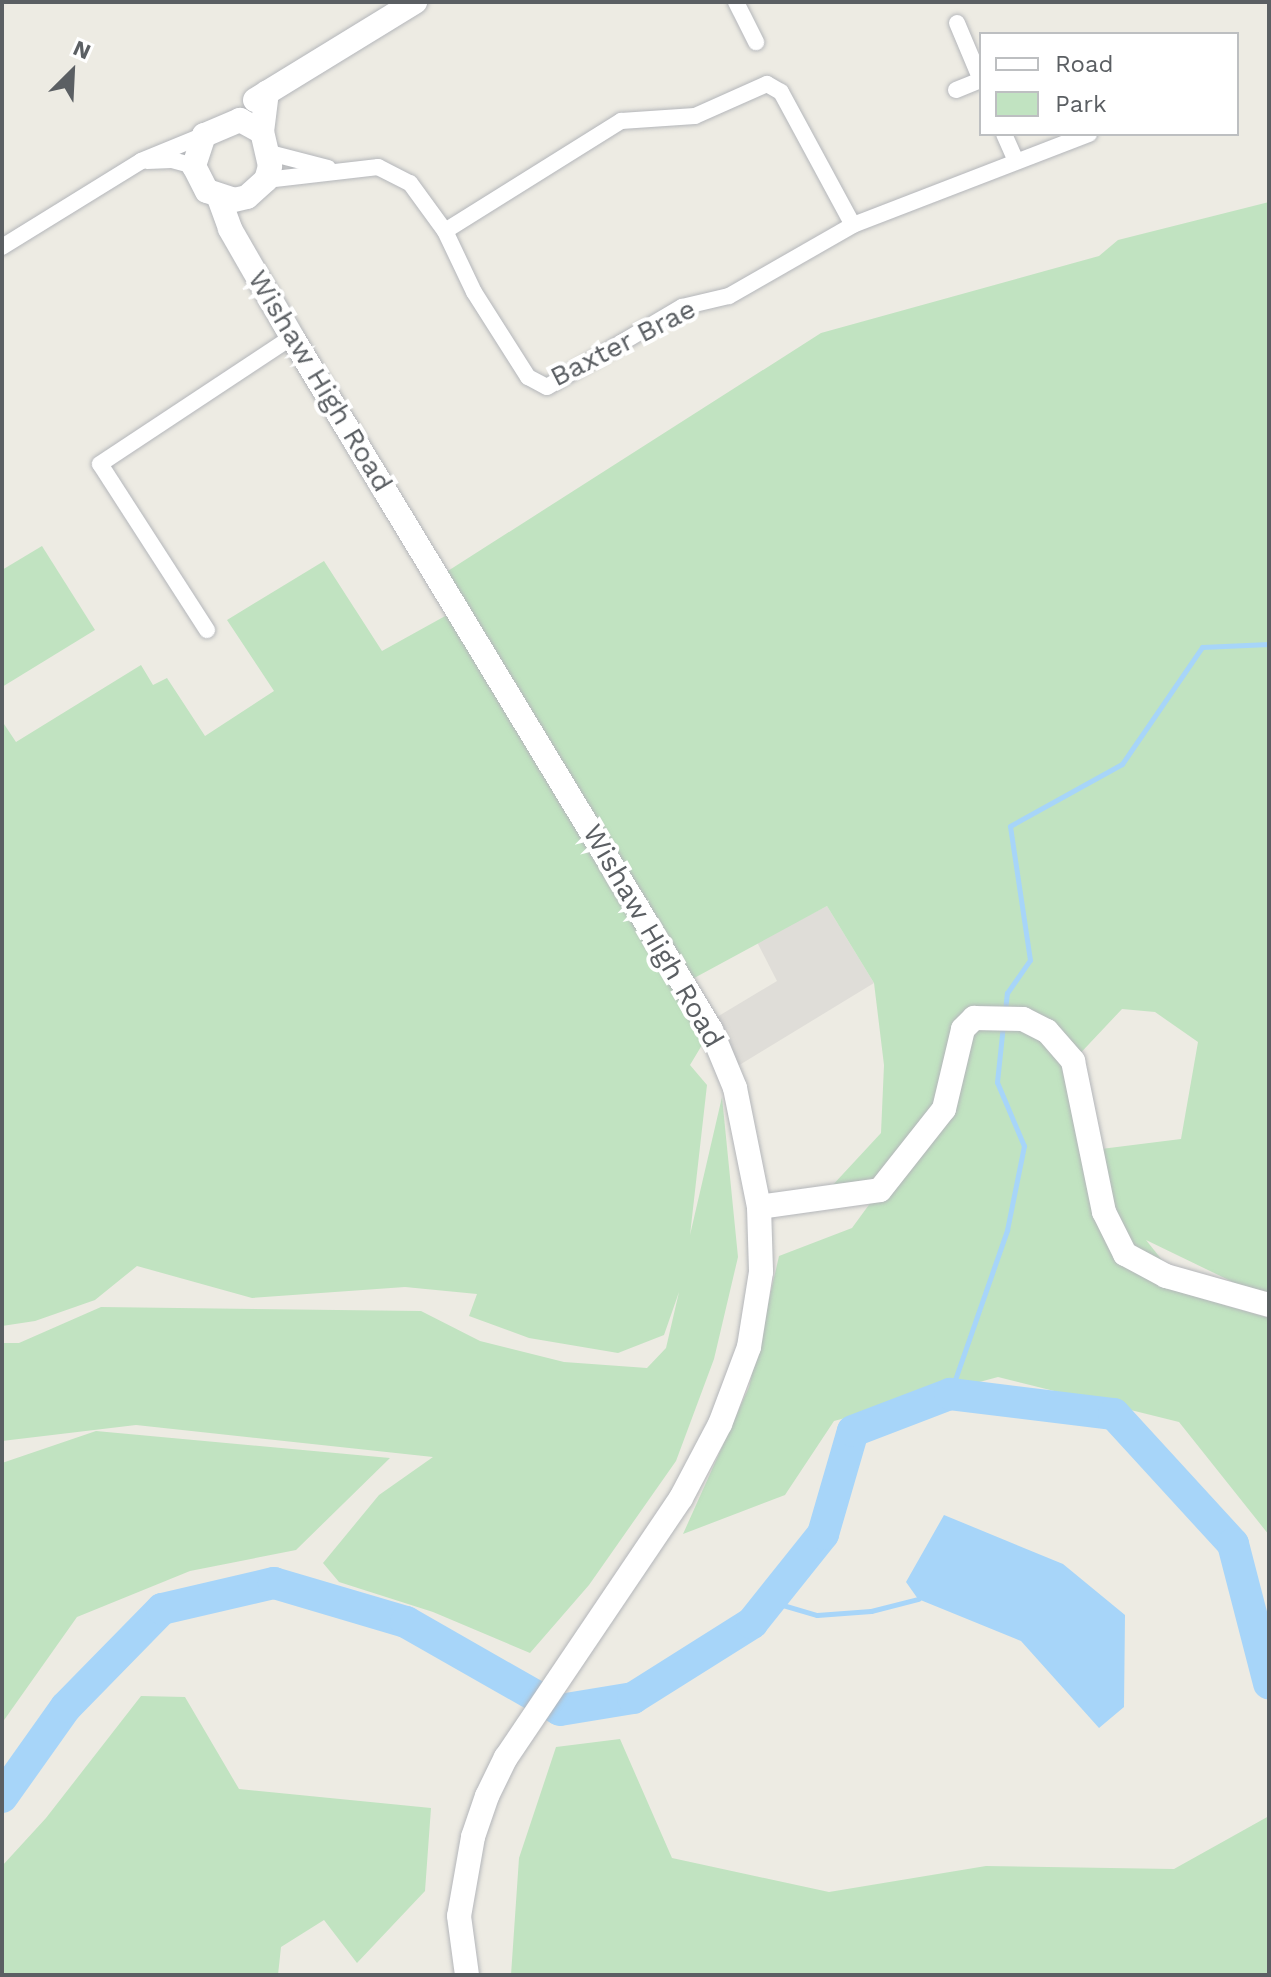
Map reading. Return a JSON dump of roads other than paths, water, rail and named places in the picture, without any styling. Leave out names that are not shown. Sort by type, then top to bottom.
[{"type":"street","points":[[2,247],[141,161],[204,135],[228,121],[267,92],[415,2]]},
{"type":"street","points":[[736,2],[756,42]]},
{"type":"street","points":[[957,23],[979,75]]},
{"type":"street","points":[[956,90],[979,81]]},
{"type":"street","points":[[445,231],[621,121],[695,116],[761,85],[777,87],[853,225]]},
{"type":"street","points":[[230,229],[247,197],[266,180],[267,92]]},
{"type":"street","points":[[228,121],[252,123],[266,142]]},
{"type":"street","points":[[204,135],[194,166],[202,185],[219,198],[247,197]]},
{"type":"street","points":[[1005,136],[1015,159]]},
{"type":"street","name":"Baxter Brae","points":[[266,180],[333,169],[378,167],[394,173],[423,196],[445,231],[474,292],[528,377],[547,387],[682,307],[729,296],[853,225],[1015,159],[1083,136]]},
{"type":"street","name":"Baxter Brae","points":[[266,142],[333,169]]},
{"type":"street","points":[[141,161],[172,160],[194,166]]},
{"type":"street","name":"Wishaw High Road","points":[[219,198],[230,229],[292,337],[711,1030],[735,1088],[759,1207],[761,1272],[749,1347],[720,1424],[674,1510],[506,1757],[487,1796],[466,1873],[459,1916],[467,1975]]},
{"type":"street","points":[[207,630],[100,464],[292,337]]},
{"type":"street","points":[[759,1207],[880,1190],[944,1109],[963,1029],[974,1018],[1017,1018],[1047,1031],[1073,1061],[1104,1212],[1111,1235],[1125,1254],[1166,1276],[1269,1305]]},
{"type":"water","points":[[944,1515],[1063,1564],[1125,1615],[1124,1707],[1099,1728],[1021,1641],[918,1599],[906,1582]]},
{"type":"waterway","points":[[1005,1011],[1007,993],[1030,960],[1010,826],[1122,764],[1202,647],[1269,644]]},
{"type":"waterway","points":[[950,1394],[1007,1230],[1024,1146],[997,1082],[1003,1025]]},
{"type":"waterway","points":[[2,1797],[66,1707],[162,1609],[274,1583],[406,1622],[560,1710],[633,1698],[752,1623],[823,1534],[853,1431],[950,1394],[1114,1414],[1233,1544],[1269,1683]]},
{"type":"waterway","points":[[769,1601],[817,1615],[871,1611],[918,1599]]}]
